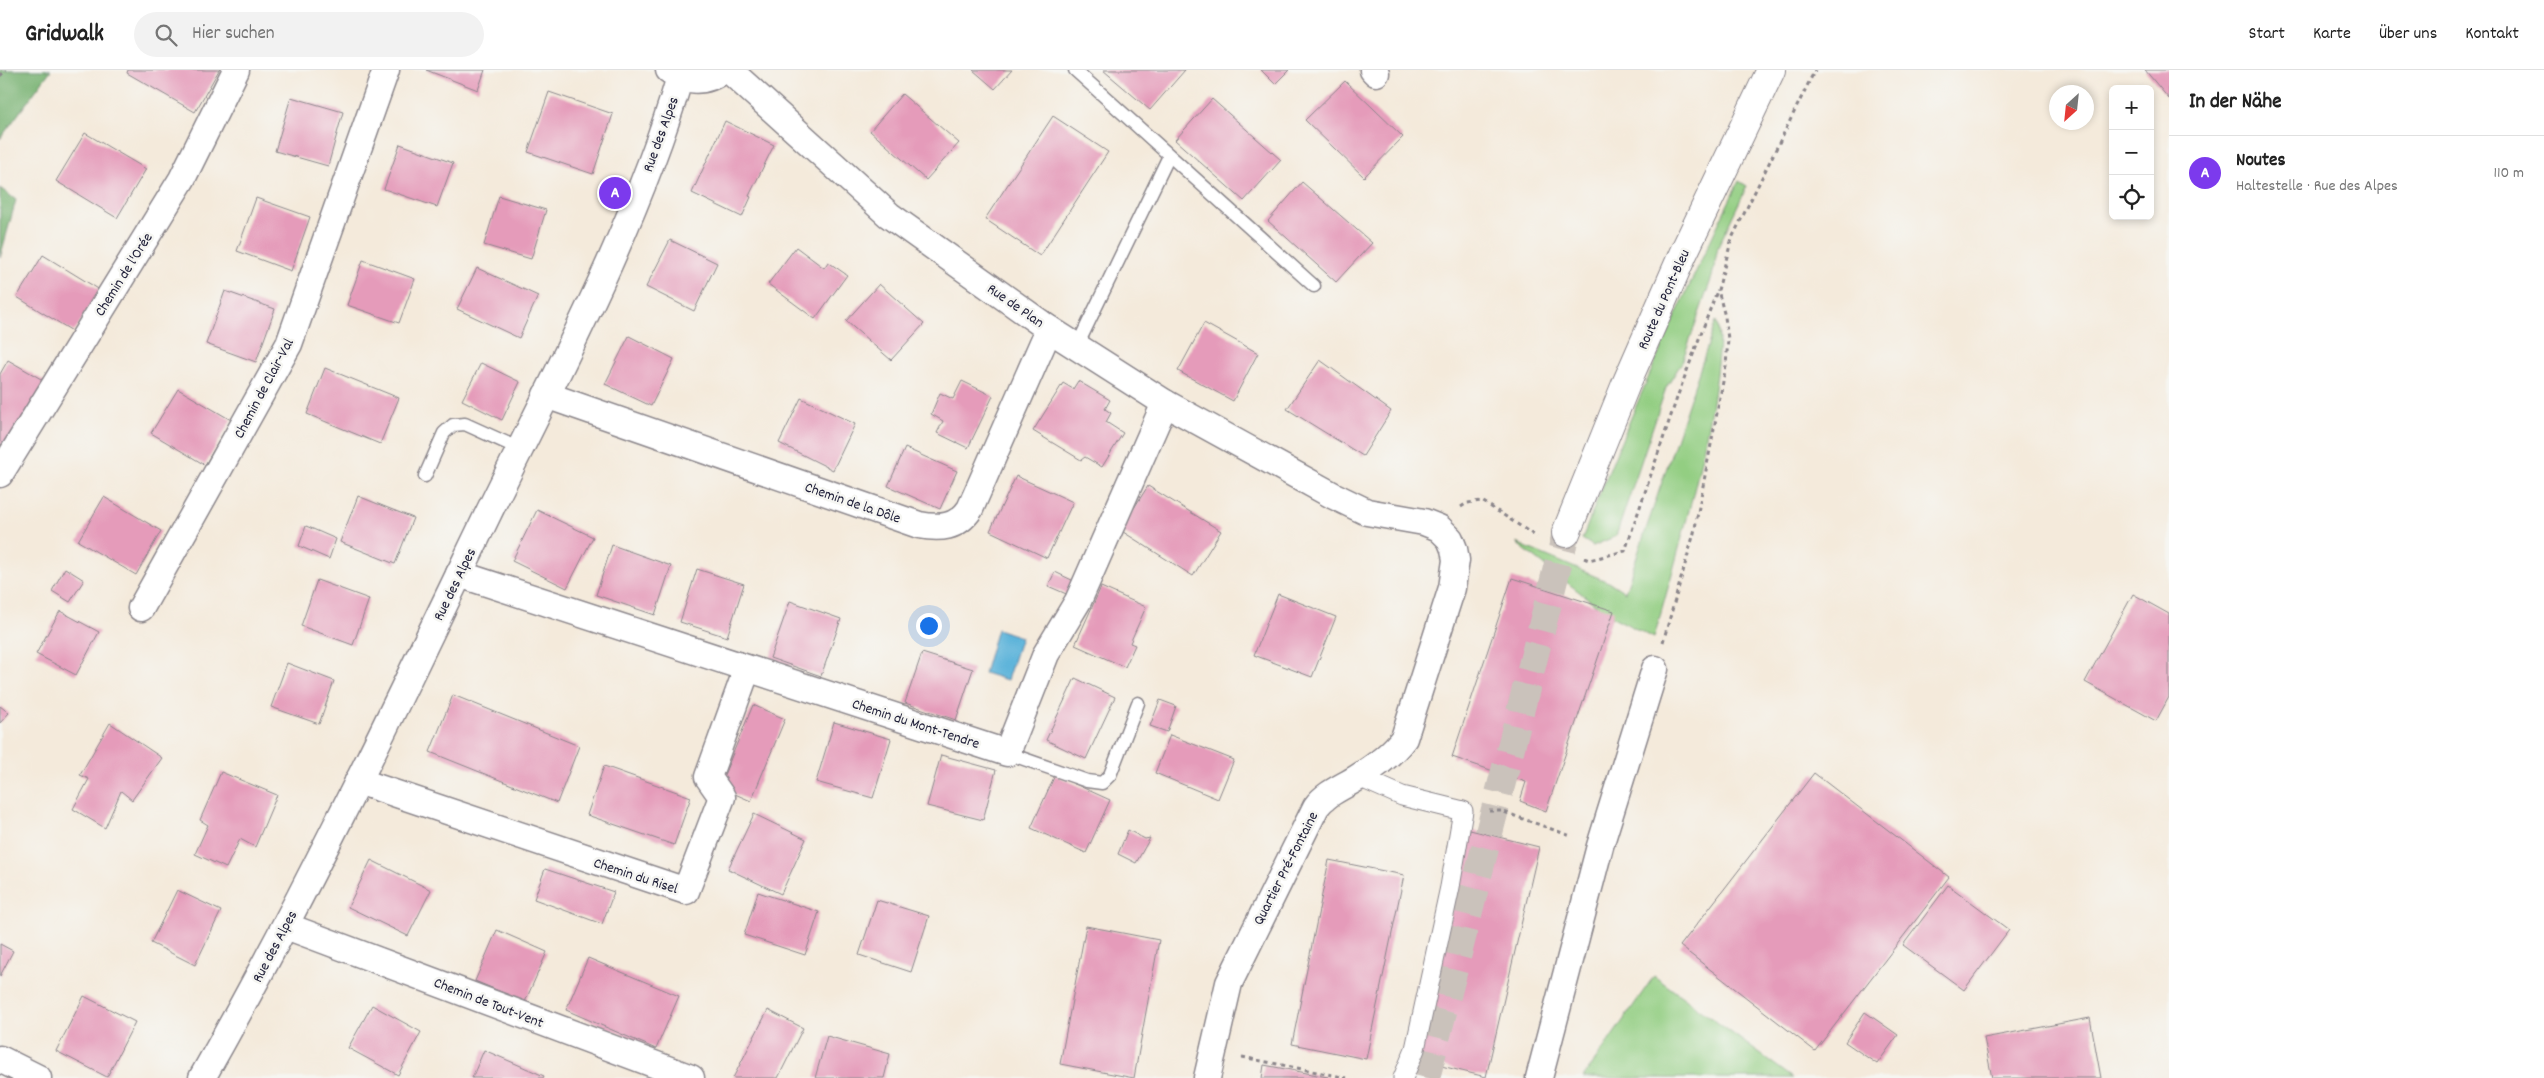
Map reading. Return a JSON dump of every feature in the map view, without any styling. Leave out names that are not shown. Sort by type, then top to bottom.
[{"type":"main road","name":"Route du Pont-Bleu","points":[[1566,534],[1626,384],[1679,262],[1771,70]]},
{"type":"street","name":"Chemin de l'Orée","points":[[0,474],[182,179],[236,70]]},
{"type":"street","name":"Chemin de Clair-Val","points":[[141,608],[289,344],[386,70]]},
{"type":"street","points":[[675,74],[699,80],[709,78],[722,70]]},
{"type":"street","name":"Rue de Plan","points":[[729,70],[889,215],[1049,329],[1165,403],[1331,500],[1380,516]]},
{"type":"street","name":"Rue des Alpes","points":[[202,1078],[286,926],[546,395],[622,231],[666,122],[675,74]]},
{"type":"street","name":"Chemin de la Dôle","points":[[546,395],[919,525],[940,528],[959,521],[970,509],[1049,329]]},
{"type":"street","points":[[1007,753],[1046,654],[1075,608],[1165,403]]},
{"type":"street","name":"Quartier Pré-Fontaine","points":[[1206,1078],[1229,982],[1238,960],[1316,806],[1328,794],[1359,777],[1404,738],[1452,588],[1456,560],[1450,539],[1439,528],[1424,522],[1380,516]]},
{"type":"street","name":"Chemin du Mont-Tendre","points":[[459,574],[1007,753]]},
{"type":"street","name":"Chemin du Risel","points":[[358,781],[686,891],[722,797],[708,776],[747,669]]},
{"type":"street","points":[[1539,1078],[1600,846],[1655,669]]},
{"type":"street","points":[[1359,777],[1402,796],[1463,811],[1450,887],[1415,1049],[1403,1078]]},
{"type":"street","name":"Chemin de Tout-Vent","points":[[286,926],[691,1078]]},
{"type":"street","points":[[0,1059],[38,1078]]},
{"type":"lane","points":[[1075,70],[1314,286]]},
{"type":"lane","points":[[1077,346],[1169,156]]},
{"type":"lane","points":[[425,476],[444,433],[453,425],[465,424],[520,449]]},
{"type":"lane","points":[[1007,753],[1088,782],[1102,783],[1110,776],[1138,703]]},
{"type":"path","points":[[0,76],[6,70]]},
{"type":"path","points":[[1655,669],[1694,533],[1726,366],[1728,339],[1718,290],[1724,260],[1732,238],[1815,70]]},
{"type":"path","points":[[1500,811],[1546,827]]},
{"type":"path","points":[[1212,1051],[1347,1078]]},
{"type":"green space","points":[[0,70],[51,70],[0,139]]},
{"type":"green space","points":[[1739,181],[1747,186],[1718,247],[1712,277],[1682,362],[1666,388],[1616,536],[1593,546],[1582,539],[1618,448],[1697,269]]},
{"type":"green space","points":[[0,188],[16,200],[0,258]]},
{"type":"green space","points":[[1716,321],[1719,333],[1718,354],[1705,441],[1690,507],[1654,638],[1609,615],[1516,543],[1611,583],[1625,592]]},
{"type":"green space","points":[[1654,976],[1793,1078],[1583,1078]]},
{"type":"water","points":[[997,629],[1021,637],[1007,680],[984,673]]},
{"type":"building","points":[[128,70],[219,70],[195,112],[127,73]]},
{"type":"building","points":[[426,70],[485,70],[478,90]]},
{"type":"building","points":[[973,70],[1012,70],[995,89]]},
{"type":"building","points":[[1103,70],[1185,70],[1150,110]]},
{"type":"building","points":[[1261,70],[1289,70],[1275,84]]},
{"type":"building","points":[[2145,70],[2169,70],[2169,99]]},
{"type":"building","points":[[1345,81],[1403,137],[1364,177],[1305,120]]},
{"type":"building","points":[[549,92],[613,114],[593,174],[528,152]]},
{"type":"building","points":[[902,94],[959,143],[926,180],[870,131]]},
{"type":"building","points":[[291,97],[343,112],[328,166],[275,151]]},
{"type":"building","points":[[1212,99],[1281,160],[1244,201],[1175,140]]},
{"type":"building","points":[[1053,116],[1108,152],[1040,256],[985,219]]},
{"type":"building","points":[[725,121],[774,145],[749,196],[751,197],[742,217],[692,193]]},
{"type":"building","points":[[85,133],[146,169],[117,218],[56,181]]},
{"type":"building","points":[[400,144],[453,163],[437,207],[384,189]]},
{"type":"building","points":[[1302,182],[1372,243],[1336,282],[1268,221]]},
{"type":"building","points":[[499,196],[546,210],[531,259],[484,245]]},
{"type":"building","points":[[256,198],[310,217],[291,271],[237,251]]},
{"type":"building","points":[[670,240],[717,263],[694,311],[646,287]]},
{"type":"building","points":[[796,247],[824,268],[828,262],[847,275],[815,319],[768,284]]},
{"type":"building","points":[[43,255],[100,290],[74,332],[17,297]]},
{"type":"building","points":[[363,260],[415,279],[399,323],[347,305]]},
{"type":"building","points":[[477,268],[538,296],[519,338],[457,309]]},
{"type":"building","points":[[879,284],[924,324],[891,360],[846,321]]},
{"type":"building","points":[[225,291],[275,309],[256,362],[206,344]]},
{"type":"building","points":[[1204,323],[1258,353],[1233,401],[1178,371]]},
{"type":"building","points":[[629,336],[674,359],[651,406],[605,384]]},
{"type":"building","points":[[8,360],[48,383],[11,450],[0,444],[0,374]]},
{"type":"building","points":[[1320,360],[1391,411],[1363,456],[1287,409]]},
{"type":"building","points":[[481,363],[520,382],[502,420],[462,400]]},
{"type":"building","points":[[325,368],[399,398],[380,444],[307,414]]},
{"type":"building","points":[[962,381],[993,396],[968,448],[937,433],[943,421],[931,414],[940,393],[953,399]]},
{"type":"building","points":[[1078,381],[1110,400],[1105,409],[1111,413],[1106,422],[1123,433],[1102,467],[1085,457],[1081,460],[1033,431],[1063,383],[1073,389]]},
{"type":"building","points":[[178,389],[231,420],[205,465],[151,433]]},
{"type":"building","points":[[801,398],[855,424],[833,470],[779,443]]},
{"type":"building","points":[[905,448],[957,471],[940,509],[888,486]]},
{"type":"building","points":[[1016,476],[1073,502],[1047,558],[990,531]]},
{"type":"building","points":[[1148,486],[1221,531],[1193,576],[1120,530]]},
{"type":"building","points":[[358,496],[413,518],[395,564],[340,542]]},
{"type":"building","points":[[104,497],[161,531],[136,575],[78,541]]},
{"type":"building","points":[[537,510],[593,537],[567,588],[512,561]]},
{"type":"building","points":[[306,526],[336,539],[329,559],[299,546]]},
{"type":"building","points":[[612,545],[671,566],[655,615],[596,595]]},
{"type":"building","points":[[65,568],[84,580],[70,602],[52,591]]},
{"type":"building","points":[[697,569],[744,584],[727,637],[680,622]]},
{"type":"building","points":[[1055,572],[1078,583],[1071,596],[1048,586]]},
{"type":"building","points":[[1512,578],[1614,611],[1546,811],[1520,801],[1526,782],[1452,757]]},
{"type":"building","points":[[317,580],[369,599],[353,645],[301,626]]},
{"type":"building","points":[[1101,587],[1146,607],[1130,643],[1135,645],[1125,667],[1075,645]]},
{"type":"building","points":[[1278,594],[1336,617],[1312,677],[1254,655]]},
{"type":"building","points":[[2133,594],[2169,614],[2169,697],[2156,721],[2085,682]]},
{"type":"building","points":[[790,601],[841,619],[821,676],[770,658]]},
{"type":"building","points":[[60,611],[99,632],[76,675],[36,654]]},
{"type":"building","points":[[922,653],[973,669],[956,720],[905,703]]},
{"type":"building","points":[[287,663],[334,681],[319,724],[271,707]]},
{"type":"building","points":[[1075,678],[1115,697],[1086,759],[1046,740]]},
{"type":"building","points":[[453,695],[579,746],[557,803],[430,752]]},
{"type":"building","points":[[1160,700],[1176,706],[1167,732],[1150,726]]},
{"type":"building","points":[[753,705],[785,719],[751,801],[719,787]]},
{"type":"building","points":[[0,706],[9,713],[0,723]]},
{"type":"building","points":[[834,722],[891,739],[873,798],[816,782]]},
{"type":"building","points":[[110,723],[162,758],[132,800],[121,791],[105,828],[73,809],[89,779],[80,775]]},
{"type":"building","points":[[1170,735],[1234,760],[1218,799],[1155,773]]},
{"type":"building","points":[[941,755],[996,770],[983,820],[927,806]]},
{"type":"building","points":[[604,766],[691,797],[674,845],[587,815]]},
{"type":"building","points":[[221,772],[277,795],[255,847],[240,839],[226,868],[195,854],[208,825],[200,820]]},
{"type":"building","points":[[1814,773],[1949,877],[1815,1051],[1680,946]]},
{"type":"building","points":[[1055,775],[1110,800],[1086,853],[1031,828]]},
{"type":"building","points":[[754,814],[806,839],[781,894],[728,869]]},
{"type":"building","points":[[1128,830],[1145,839],[1150,838],[1136,863],[1118,854]]},
{"type":"building","points":[[1470,830],[1539,847],[1486,1077],[1417,1060]]},
{"type":"building","points":[[371,860],[431,890],[408,936],[348,907]]},
{"type":"building","points":[[1329,860],[1404,875],[1366,1059],[1292,1044]]},
{"type":"building","points":[[545,869],[614,892],[602,924],[534,899]]},
{"type":"building","points":[[1948,885],[2009,930],[1964,990],[1903,945]]},
{"type":"building","points":[[177,890],[221,911],[195,965],[151,943]]},
{"type":"building","points":[[758,892],[819,912],[805,955],[744,935]]},
{"type":"building","points":[[877,900],[929,916],[911,972],[859,955]]},
{"type":"building","points":[[1086,926],[1159,940],[1134,1078],[1060,1064]]},
{"type":"building","points":[[497,930],[547,952],[525,1002],[475,981]]},
{"type":"building","points":[[0,944],[13,951],[0,976]]},
{"type":"building","points":[[588,958],[679,996],[656,1049],[566,1010]]},
{"type":"building","points":[[84,996],[135,1022],[107,1077],[56,1051]]},
{"type":"building","points":[[372,1005],[421,1032],[398,1075],[348,1048]]},
{"type":"building","points":[[768,1010],[803,1028],[778,1078],[733,1078]]},
{"type":"building","points":[[1865,1012],[1898,1035],[1877,1064],[1845,1042]]},
{"type":"building","points":[[2090,1018],[2101,1078],[1992,1078],[1984,1038]]},
{"type":"building","points":[[827,1036],[890,1054],[884,1078],[815,1078]]},
{"type":"building","points":[[484,1050],[544,1076],[543,1078],[472,1078]]},
{"type":"building","points":[[1264,1065],[1328,1077],[1262,1078]]},
{"type":"tunnel","points":[[1426,1078],[1566,533]]},
{"type":"place","name":"Noutes","points":[[615,193]]}]
